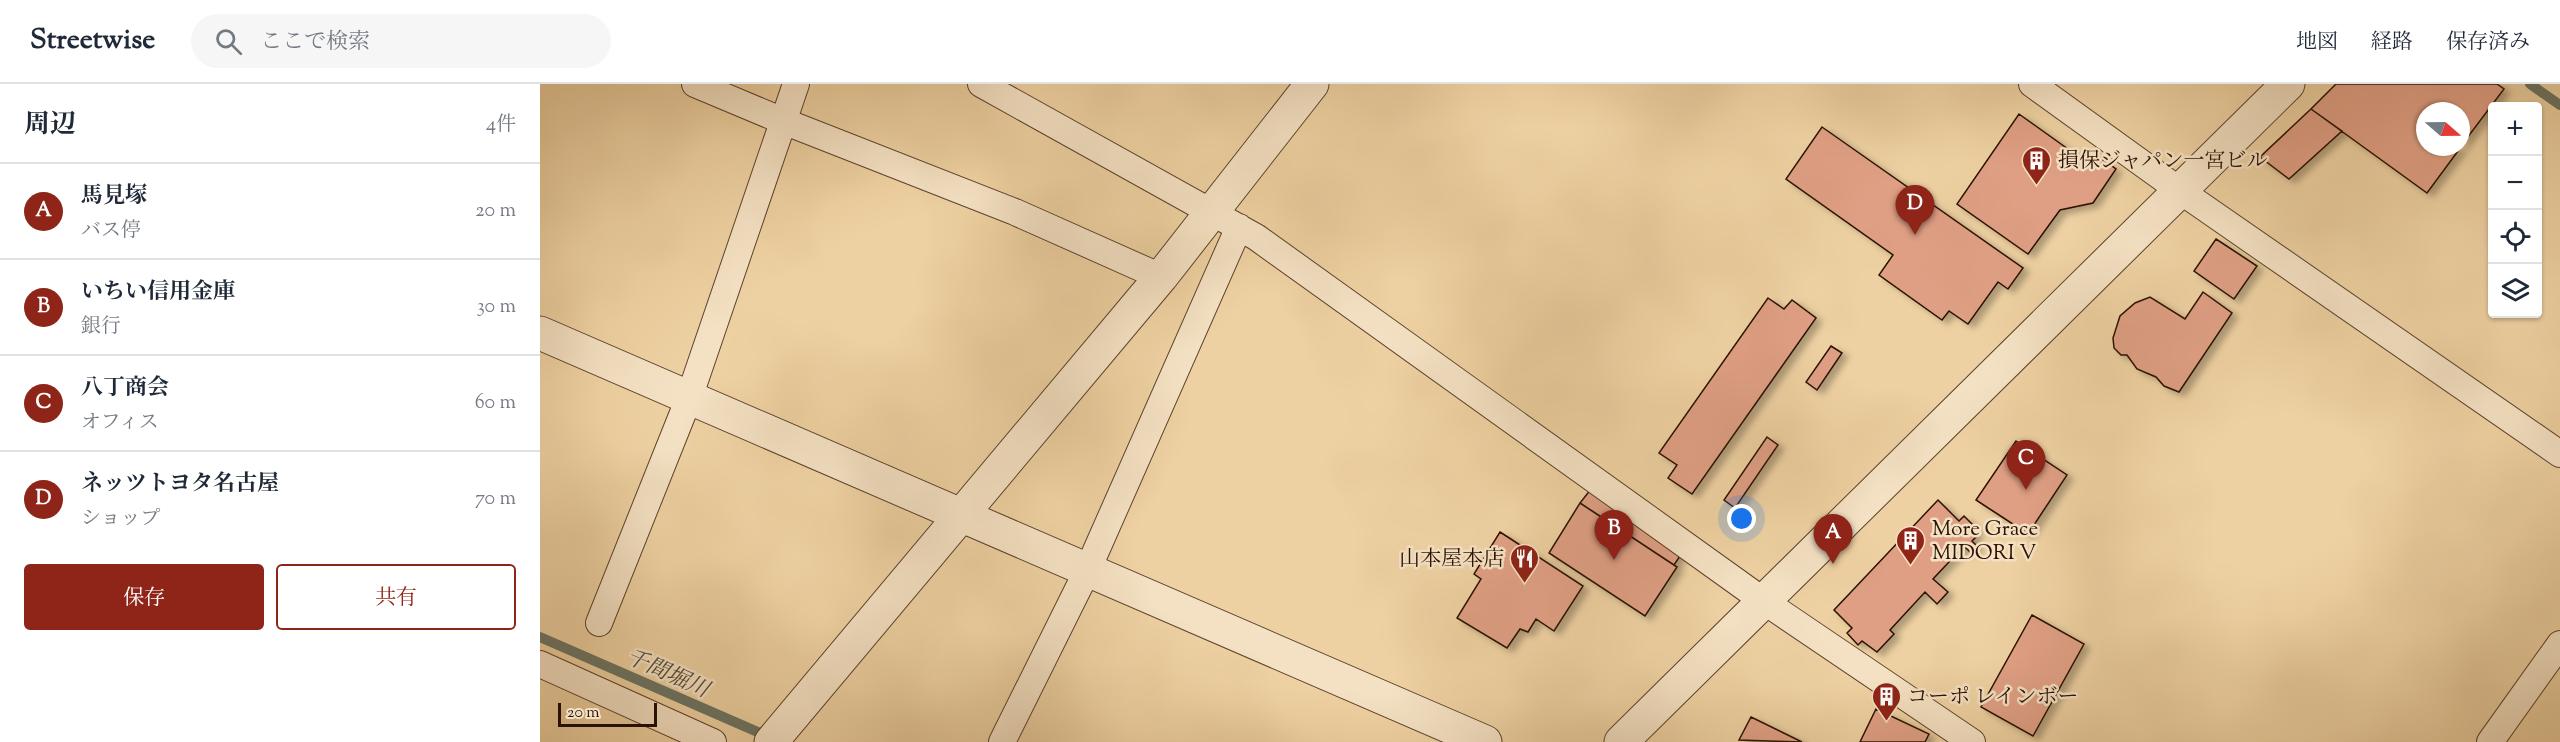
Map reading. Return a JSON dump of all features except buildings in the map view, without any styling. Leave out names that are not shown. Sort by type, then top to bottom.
[{"type":"street","points":[[695,84],[1015,212],[1161,277]]},
{"type":"street","points":[[599,623],[689,398],[796,84]]},
{"type":"street","points":[[981,84],[1225,219],[1765,602],[1972,742]]},
{"type":"street","points":[[1002,742],[1088,568],[1225,219],[1312,84]]},
{"type":"street","points":[[2032,84],[2179,190],[2560,454]]},
{"type":"street","points":[[1621,742],[2288,84]]},
{"type":"street","points":[[778,734],[1161,277],[1225,219]]},
{"type":"street","points":[[540,333],[1088,568],[1485,742]]},
{"type":"street","points":[[2490,742],[2560,644]]},
{"type":"street","points":[[540,664],[713,742]]},
{"type":"waterway","points":[[2530,84],[2560,105]]},
{"type":"waterway","name":"千間堀川","points":[[540,637],[769,737]]},
{"type":"place","name":"損保ジャパン一宮ビル","points":[[2037,186]]},
{"type":"place","name":"ネッツトヨタ名古屋","points":[[1915,235]]},
{"type":"place","name":"八丁商会","points":[[2026,490]]},
{"type":"place","name":"いちい信用金庫","points":[[1614,560]]},
{"type":"place","name":"馬見塚","points":[[1833,564]]},
{"type":"place","name":"More Grace MIDORI V","points":[[1911,566]]},
{"type":"place","name":"山本屋本店","points":[[1525,584]]},
{"type":"place","name":"コーポ レインボー","points":[[1886,722]]}]
